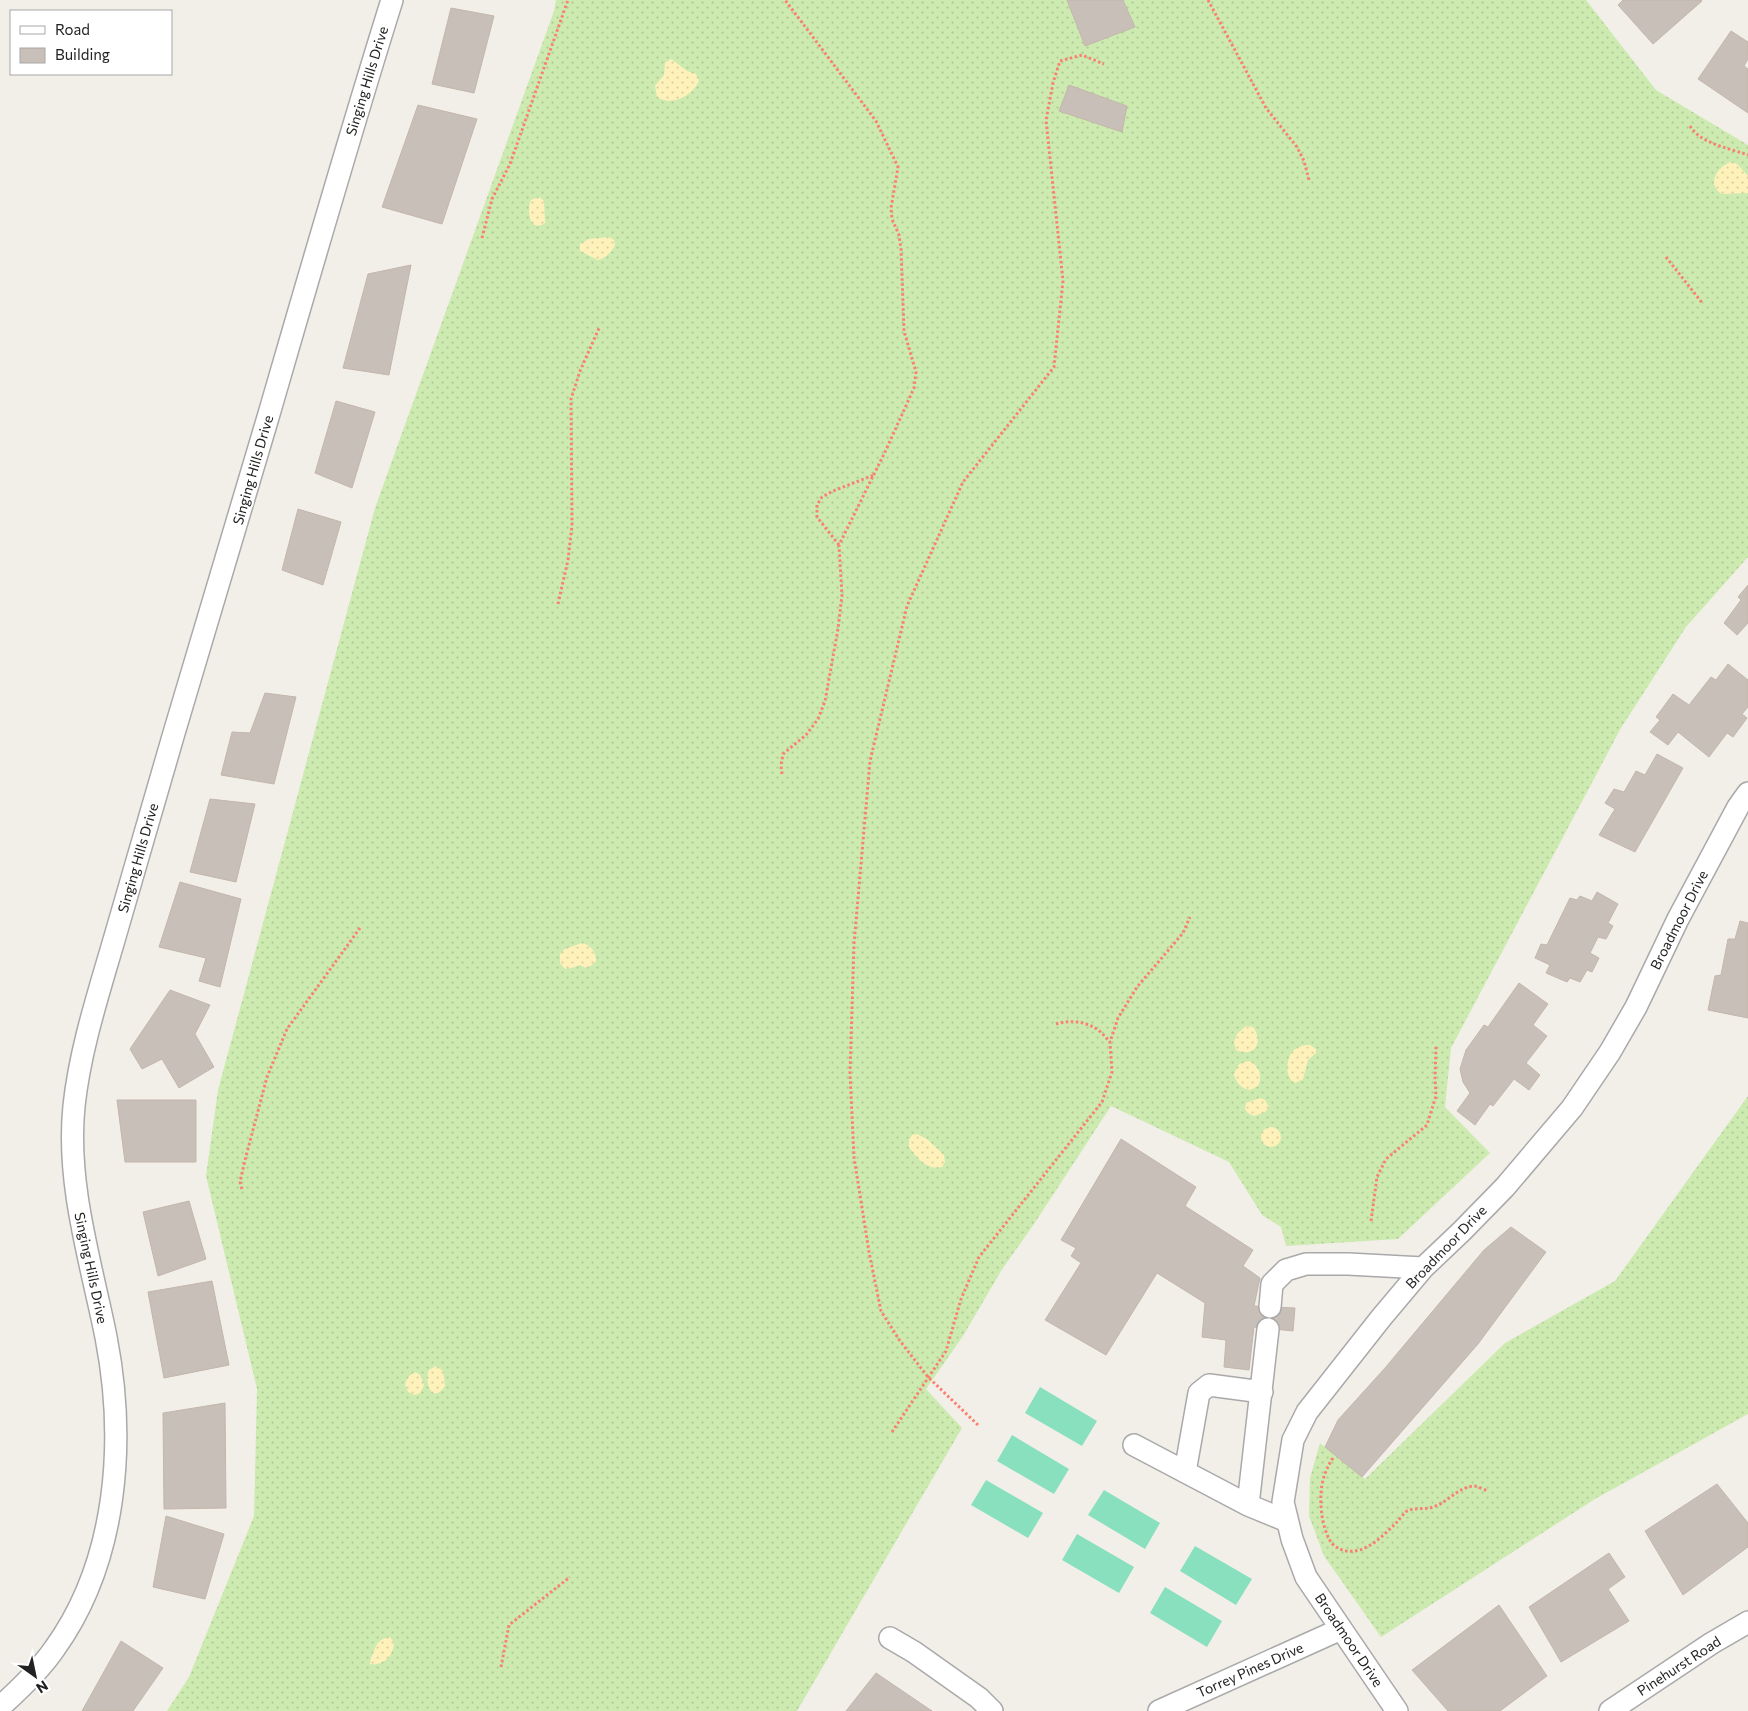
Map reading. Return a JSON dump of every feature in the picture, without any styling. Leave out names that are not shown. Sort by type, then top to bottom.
[{"type":"street","name":"Singing Hills Drive","points":[[0,1707],[38,1671],[56,1648],[74,1618],[94,1573],[103,1542],[113,1487],[116,1444],[115,1402],[107,1343],[79,1208],[75,1178],[74,1108],[90,1024],[188,683],[392,0]]},
{"type":"street","name":"Broadmoor Drive","points":[[1397,1711],[1306,1577],[1296,1552],[1283,1502],[1293,1440],[1307,1412],[1380,1318],[1423,1268],[1462,1232],[1505,1187],[1572,1108],[1610,1052],[1636,1007],[1678,919],[1738,807],[1748,793]]},
{"type":"street","points":[[1270,1307],[1272,1284],[1286,1270],[1306,1264],[1423,1268]]},
{"type":"street","points":[[1248,1504],[1268,1329]]},
{"type":"street","points":[[1185,1472],[1199,1393],[1209,1385],[1262,1392]]},
{"type":"street","points":[[1134,1445],[1248,1504],[1287,1521]]},
{"type":"street","name":"Pinehurst Road","points":[[1610,1711],[1748,1622]]},
{"type":"street","name":"Torrey Pines Drive","points":[[1159,1711],[1341,1629]]},
{"type":"street","points":[[890,1638],[914,1652],[979,1698],[992,1711]]},
{"type":"path","points":[[482,238],[492,199],[512,157],[568,0]]},
{"type":"path","points":[[782,774],[783,754],[806,735],[818,719],[825,701],[842,595],[839,545],[914,388],[916,372],[904,331],[901,249],[891,208],[898,167],[876,121],[785,0]]},
{"type":"path","points":[[1208,0],[1266,108],[1297,146],[1309,180]]},
{"type":"path","points":[[978,1425],[928,1377],[900,1341],[881,1311],[869,1252],[854,1157],[850,1073],[853,962],[870,761],[907,606],[964,482],[1054,367],[1063,281],[1046,120],[1053,83],[1060,61],[1082,55],[1104,64]]},
{"type":"path","points":[[1690,126],[1695,134],[1706,140],[1748,155]]},
{"type":"path","points":[[1666,257],[1703,304]]},
{"type":"path","points":[[558,604],[568,560],[572,525],[571,399],[580,371],[600,326]]},
{"type":"path","points":[[839,545],[825,529],[818,517],[817,506],[822,497],[833,491],[874,475]]},
{"type":"path","points":[[892,1432],[946,1351],[961,1299],[980,1257],[1102,1102],[1112,1072],[1110,1042],[1118,1018],[1137,987],[1183,933],[1190,917]]},
{"type":"path","points":[[242,1189],[240,1182],[267,1077],[287,1029],[360,928]]},
{"type":"path","points":[[1056,1024],[1064,1022],[1082,1023],[1096,1028],[1110,1042]]},
{"type":"path","points":[[1371,1221],[1377,1178],[1386,1159],[1427,1125],[1436,1096],[1436,1046]]},
{"type":"path","points":[[1333,1458],[1327,1466],[1321,1486],[1320,1507],[1324,1526],[1332,1544],[1343,1551],[1356,1552],[1374,1543],[1408,1511],[1432,1508],[1461,1491],[1474,1486],[1488,1491]]},
{"type":"path","points":[[501,1667],[509,1625],[570,1577]]},
{"type":"green space","points":[[556,0],[1586,0],[1656,90],[1748,145],[1748,557],[1686,627],[1621,728],[1451,1048],[1445,1107],[1490,1153],[1398,1239],[1286,1246],[1281,1227],[1262,1215],[1229,1162],[1111,1106],[1001,1271],[963,1336],[926,1389],[962,1428],[797,1711],[167,1711],[189,1677],[254,1516],[257,1389],[206,1176],[218,1090],[375,508],[554,11]]},
{"type":"green space","points":[[1748,1096],[1748,1414],[1595,1499],[1381,1637],[1324,1556],[1309,1516],[1310,1478],[1320,1443],[1365,1479],[1505,1343],[1615,1281]]},
{"type":"green space","points":[[1040,1387],[1097,1421],[1082,1446],[1025,1413]]},
{"type":"green space","points":[[1012,1435],[1069,1469],[1054,1494],[997,1461]]},
{"type":"green space","points":[[986,1480],[1043,1513],[1028,1538],[971,1505]]},
{"type":"green space","points":[[1104,1490],[1160,1523],[1145,1549],[1088,1515]]},
{"type":"green space","points":[[1077,1534],[1134,1567],[1119,1593],[1062,1560]]},
{"type":"green space","points":[[1195,1546],[1252,1579],[1236,1605],[1180,1571]]},
{"type":"green space","points":[[1165,1587],[1222,1621],[1207,1647],[1150,1613]]},
{"type":"sand","points":[[671,59],[687,71],[696,74],[699,80],[687,95],[669,101],[657,97],[655,86],[664,75],[665,63]]},
{"type":"sand","points":[[1731,162],[1737,164],[1748,176],[1748,193],[1722,194],[1717,190],[1714,181],[1715,176],[1721,168]]},
{"type":"sand","points":[[539,197],[544,201],[545,223],[536,225],[530,219],[529,210],[531,200]]},
{"type":"sand","points":[[609,237],[614,240],[615,245],[601,259],[598,260],[580,251],[580,244],[589,239]]},
{"type":"sand","points":[[582,943],[592,949],[596,961],[586,968],[580,965],[565,969],[560,963],[560,954],[565,949]]},
{"type":"sand","points":[[1246,1026],[1253,1027],[1258,1038],[1256,1047],[1253,1050],[1243,1052],[1236,1050],[1234,1042],[1237,1034]]},
{"type":"sand","points":[[1306,1045],[1316,1049],[1316,1053],[1308,1060],[1303,1079],[1295,1083],[1289,1077],[1287,1067],[1289,1057],[1298,1047]]},
{"type":"sand","points":[[1249,1061],[1258,1068],[1260,1075],[1258,1086],[1250,1090],[1239,1085],[1234,1074],[1239,1064]]},
{"type":"sand","points":[[1260,1098],[1265,1100],[1269,1107],[1265,1112],[1254,1116],[1248,1113],[1245,1109],[1246,1103]]},
{"type":"sand","points":[[1267,1127],[1275,1127],[1281,1133],[1281,1141],[1275,1147],[1267,1147],[1261,1141],[1261,1133]]},
{"type":"sand","points":[[917,1134],[927,1139],[944,1155],[945,1162],[942,1167],[932,1167],[923,1163],[912,1151],[909,1147],[909,1140],[912,1135]]},
{"type":"sand","points":[[436,1366],[443,1371],[445,1386],[440,1391],[433,1393],[428,1386],[428,1375],[429,1370]]},
{"type":"sand","points":[[415,1372],[420,1375],[424,1385],[420,1393],[415,1395],[408,1392],[405,1384],[408,1377]]},
{"type":"sand","points":[[390,1637],[394,1643],[390,1656],[383,1662],[370,1664],[378,1643]]},
{"type":"building","points":[[1067,0],[1123,0],[1135,27],[1085,46]]},
{"type":"building","points":[[1623,0],[1702,1],[1653,44],[1618,5]]},
{"type":"building","points":[[451,8],[494,16],[474,93],[432,84]]},
{"type":"building","points":[[1731,31],[1748,42],[1748,59],[1744,66],[1748,69],[1748,113],[1698,79]]},
{"type":"building","points":[[1069,85],[1127,106],[1122,132],[1059,111]]},
{"type":"building","points":[[418,105],[477,119],[442,224],[382,207]]},
{"type":"building","points":[[411,265],[389,375],[343,368],[368,274]]},
{"type":"building","points":[[336,401],[375,412],[352,488],[315,473]]},
{"type":"building","points":[[298,509],[341,522],[323,585],[282,570]]},
{"type":"building","points":[[1748,585],[1748,623],[1737,635],[1724,623],[1741,600],[1738,597]]},
{"type":"building","points":[[1728,664],[1748,680],[1748,707],[1742,714],[1747,718],[1733,737],[1727,733],[1709,757],[1678,732],[1668,745],[1650,732],[1660,720],[1656,717],[1673,694],[1689,705],[1711,677],[1716,680]]},
{"type":"building","points":[[265,693],[296,697],[274,784],[221,775],[232,732],[250,733]]},
{"type":"building","points":[[1657,754],[1683,768],[1635,852],[1599,835],[1615,809],[1605,803],[1614,789],[1624,792],[1636,771],[1645,775]]},
{"type":"building","points":[[210,799],[255,804],[236,882],[190,872]]},
{"type":"building","points":[[180,882],[241,899],[220,987],[199,981],[206,958],[159,947]]},
{"type":"building","points":[[1597,892],[1618,904],[1608,923],[1613,926],[1606,939],[1598,937],[1590,953],[1599,958],[1592,972],[1587,970],[1580,982],[1570,978],[1567,982],[1546,973],[1550,965],[1535,958],[1541,944],[1547,945],[1570,898],[1577,900],[1580,896],[1592,901]]},
{"type":"building","points":[[1740,921],[1748,923],[1748,1018],[1708,1010],[1715,976],[1721,975],[1728,939],[1735,939]]},
{"type":"building","points":[[1519,983],[1548,1004],[1533,1025],[1547,1036],[1526,1063],[1540,1075],[1529,1090],[1514,1079],[1493,1106],[1490,1104],[1475,1125],[1457,1111],[1470,1093],[1463,1082],[1460,1069],[1466,1050],[1484,1025],[1488,1027]]},
{"type":"building","points":[[170,990],[210,1005],[195,1034],[214,1067],[179,1088],[162,1059],[142,1069],[130,1049]]},
{"type":"building","points":[[117,1100],[196,1100],[196,1162],[125,1162]]},
{"type":"building","points":[[1121,1139],[1196,1187],[1185,1206],[1253,1250],[1243,1266],[1260,1278],[1254,1306],[1295,1308],[1293,1331],[1254,1327],[1249,1370],[1224,1367],[1226,1340],[1202,1337],[1205,1303],[1157,1273],[1106,1355],[1045,1320],[1081,1263],[1071,1256],[1076,1248],[1061,1240]]},
{"type":"building","points":[[189,1201],[206,1259],[158,1276],[143,1212]]},
{"type":"building","points":[[1511,1227],[1546,1252],[1478,1344],[1362,1477],[1325,1447],[1338,1420],[1385,1368],[1484,1250]]},
{"type":"building","points":[[212,1281],[229,1365],[164,1378],[148,1292]]},
{"type":"building","points":[[225,1403],[226,1508],[164,1509],[163,1413]]},
{"type":"building","points":[[1717,1484],[1748,1523],[1748,1547],[1683,1595],[1645,1531]]},
{"type":"building","points":[[166,1516],[224,1534],[205,1599],[153,1587]]},
{"type":"building","points":[[1609,1553],[1625,1577],[1608,1589],[1629,1621],[1561,1662],[1529,1607]]},
{"type":"building","points":[[1499,1605],[1547,1676],[1500,1711],[1448,1711],[1412,1670]]},
{"type":"building","points":[[121,1641],[163,1668],[133,1711],[82,1711]]},
{"type":"building","points":[[876,1673],[932,1711],[846,1711]]}]
